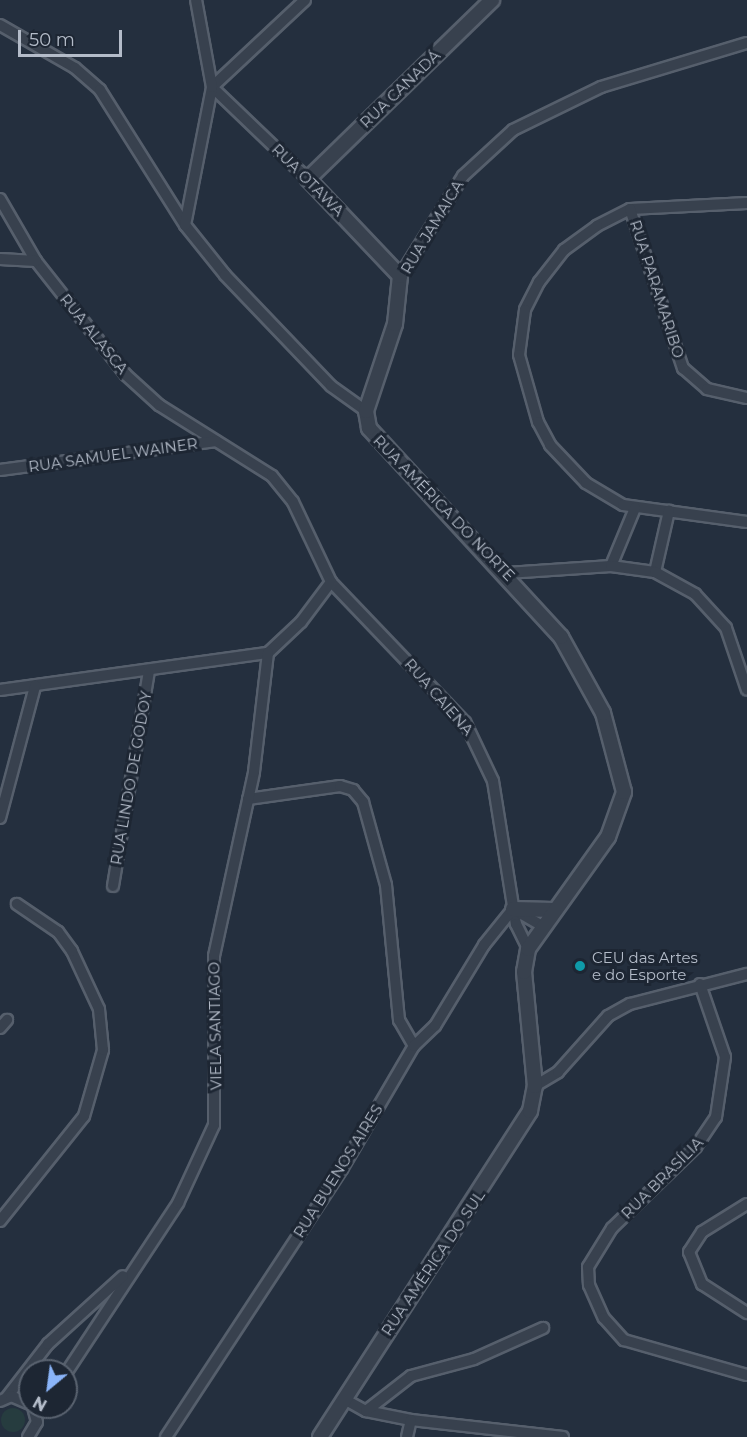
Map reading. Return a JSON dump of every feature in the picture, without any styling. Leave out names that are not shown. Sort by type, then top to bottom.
[{"type":"street","points":[[185,225],[212,87],[196,0]]},
{"type":"street","points":[[212,87],[305,0]]},
{"type":"street","name":"RUA CANADÁ","points":[[308,179],[492,0]]},
{"type":"street","points":[[0,25],[75,68],[100,90],[185,225],[272,325],[331,387],[366,411]]},
{"type":"street","name":"RUA JAMAICA","points":[[366,411],[395,324],[400,276],[463,176],[513,130],[601,87],[747,43]]},
{"type":"street","name":"RUA OTAWA","points":[[212,87],[308,179],[400,276]]},
{"type":"street","name":"RUA ALASCA","points":[[0,199],[36,261],[126,375],[159,405],[216,441]]},
{"type":"street","points":[[747,203],[630,209],[597,226],[549,266],[525,310],[519,355],[531,405],[550,445],[586,483],[635,508],[747,522]]},
{"type":"street","name":"RUA PARAMARIBO","points":[[630,209],[683,368],[707,389],[747,398]]},
{"type":"street","points":[[0,259],[36,261]]},
{"type":"street","name":"RUA AMÉRICA DO NORTE","points":[[366,411],[375,437],[507,573],[581,669],[623,776],[618,820],[553,910],[528,949],[524,972],[536,1086]]},
{"type":"street","name":"RUA SAMUEL WAINER","points":[[0,470],[216,441],[260,465],[283,488],[331,582]]},
{"type":"street","points":[[611,566],[635,508]]},
{"type":"street","points":[[655,572],[669,511]]},
{"type":"street","points":[[507,573],[611,566],[655,572],[695,594],[726,628],[747,690]]},
{"type":"street","points":[[0,690],[268,653],[301,622],[331,582]]},
{"type":"street","name":"RUA CAIENA","points":[[331,582],[441,695],[482,748],[493,781],[513,909],[528,949]]},
{"type":"street","name":"VIELA SANTIAGO","points":[[75,1359],[128,1272],[178,1203],[214,1125],[214,956],[248,799],[268,653]]},
{"type":"street","name":"RUA LINDO DE GODOY","points":[[113,886],[149,670]]},
{"type":"street","points":[[0,818],[35,686]]},
{"type":"street","points":[[248,799],[340,786],[353,790],[363,802],[386,885],[399,1020],[414,1046]]},
{"type":"street","points":[[0,1221],[84,1116],[103,1050],[99,1009],[72,951],[58,933],[17,904]]},
{"type":"street","points":[[513,909],[553,910]]},
{"type":"street","points":[[513,909],[542,926]]},
{"type":"street","name":"RUA BUENOS AIRES","points":[[166,1437],[342,1169],[414,1046],[435,1026],[484,945],[513,909]]},
{"type":"street","points":[[536,1086],[558,1072],[608,1016],[700,984],[747,974]]},
{"type":"street","name":"RUA BRASÍLIA","points":[[700,984],[725,1057],[716,1117],[696,1147],[612,1228],[588,1267],[590,1285],[595,1305],[624,1340],[747,1375]]},
{"type":"street","name":"RUA AMÉRICA DO SUL","points":[[320,1437],[522,1127],[536,1086]]},
{"type":"street","points":[[747,1204],[702,1232],[689,1252],[702,1284],[747,1313]]},
{"type":"street","name":"VIELA SANTIAGO","points":[[3,1399],[48,1344],[128,1272]]},
{"type":"street","points":[[366,1411],[411,1376],[474,1359],[543,1328]]},
{"type":"street","points":[[3,1399],[18,1404]]},
{"type":"street","points":[[344,1399],[366,1411],[411,1420],[498,1427],[563,1437]]},
{"type":"street","points":[[30,1436],[32,1419]]},
{"type":"street","points":[[407,1437],[411,1420]]},
{"type":"street","points":[[498,1427],[510,1437]]},
{"type":"green space","points":[[13,1408],[18,1409],[18,1419],[25,1419],[22,1429],[13,1432],[4,1429],[1,1420],[4,1411]]},
{"type":"place","name":"CEU das Artes e do Esporte","points":[[580,966]]}]
